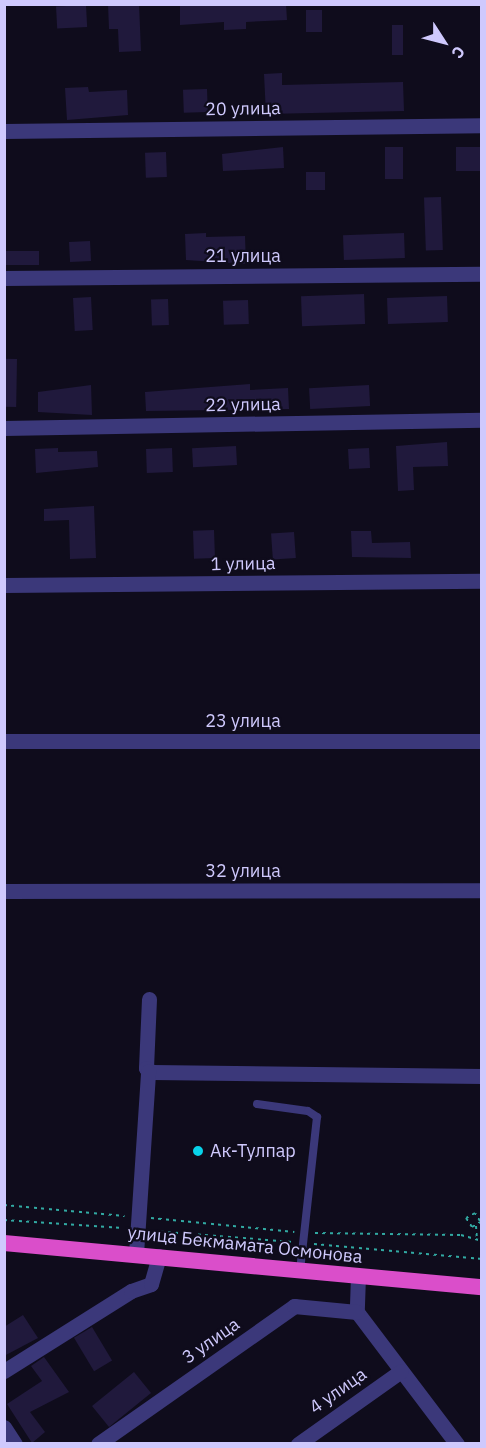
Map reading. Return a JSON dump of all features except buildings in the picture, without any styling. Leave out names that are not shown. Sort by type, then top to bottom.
[{"type":"highway","name":"улица Бекмамата Осмонова","points":[[4,1243],[482,1287]]},
{"type":"street","name":"20 улица","points":[[4,131],[482,125]]},
{"type":"street","name":"21 улица","points":[[4,278],[482,274]]},
{"type":"street","name":"22 улица","points":[[4,428],[482,420]]},
{"type":"street","name":"1 улица","points":[[4,585],[482,581]]},
{"type":"street","name":"23 улица","points":[[4,741],[482,741]]},
{"type":"street","name":"32 улица","points":[[4,891],[482,890]]},
{"type":"street","points":[[136,1254],[148,1071],[149,999]]},
{"type":"street","points":[[148,1071],[482,1076]]},
{"type":"street","points":[[4,1371],[131,1291],[151,1284],[159,1256]]},
{"type":"street","points":[[358,1276],[357,1312],[457,1443]]},
{"type":"street","name":"3 улица","points":[[98,1443],[294,1306],[357,1312]]},
{"type":"street","name":"4 улица","points":[[298,1443],[401,1371]]},
{"type":"street","points":[[4,1427],[15,1443]]},
{"type":"lane","points":[[257,1104],[308,1111],[317,1117],[300,1270]]},
{"type":"path","points":[[4,1205],[304,1243],[482,1259]]},
{"type":"path","points":[[476,1226],[469,1225],[468,1215],[475,1214],[481,1221],[476,1226],[477,1240]]},
{"type":"path","points":[[4,1220],[138,1223],[482,1241]]},
{"type":"place","name":"Ак-Тулпар","points":[[198,1151]]}]
